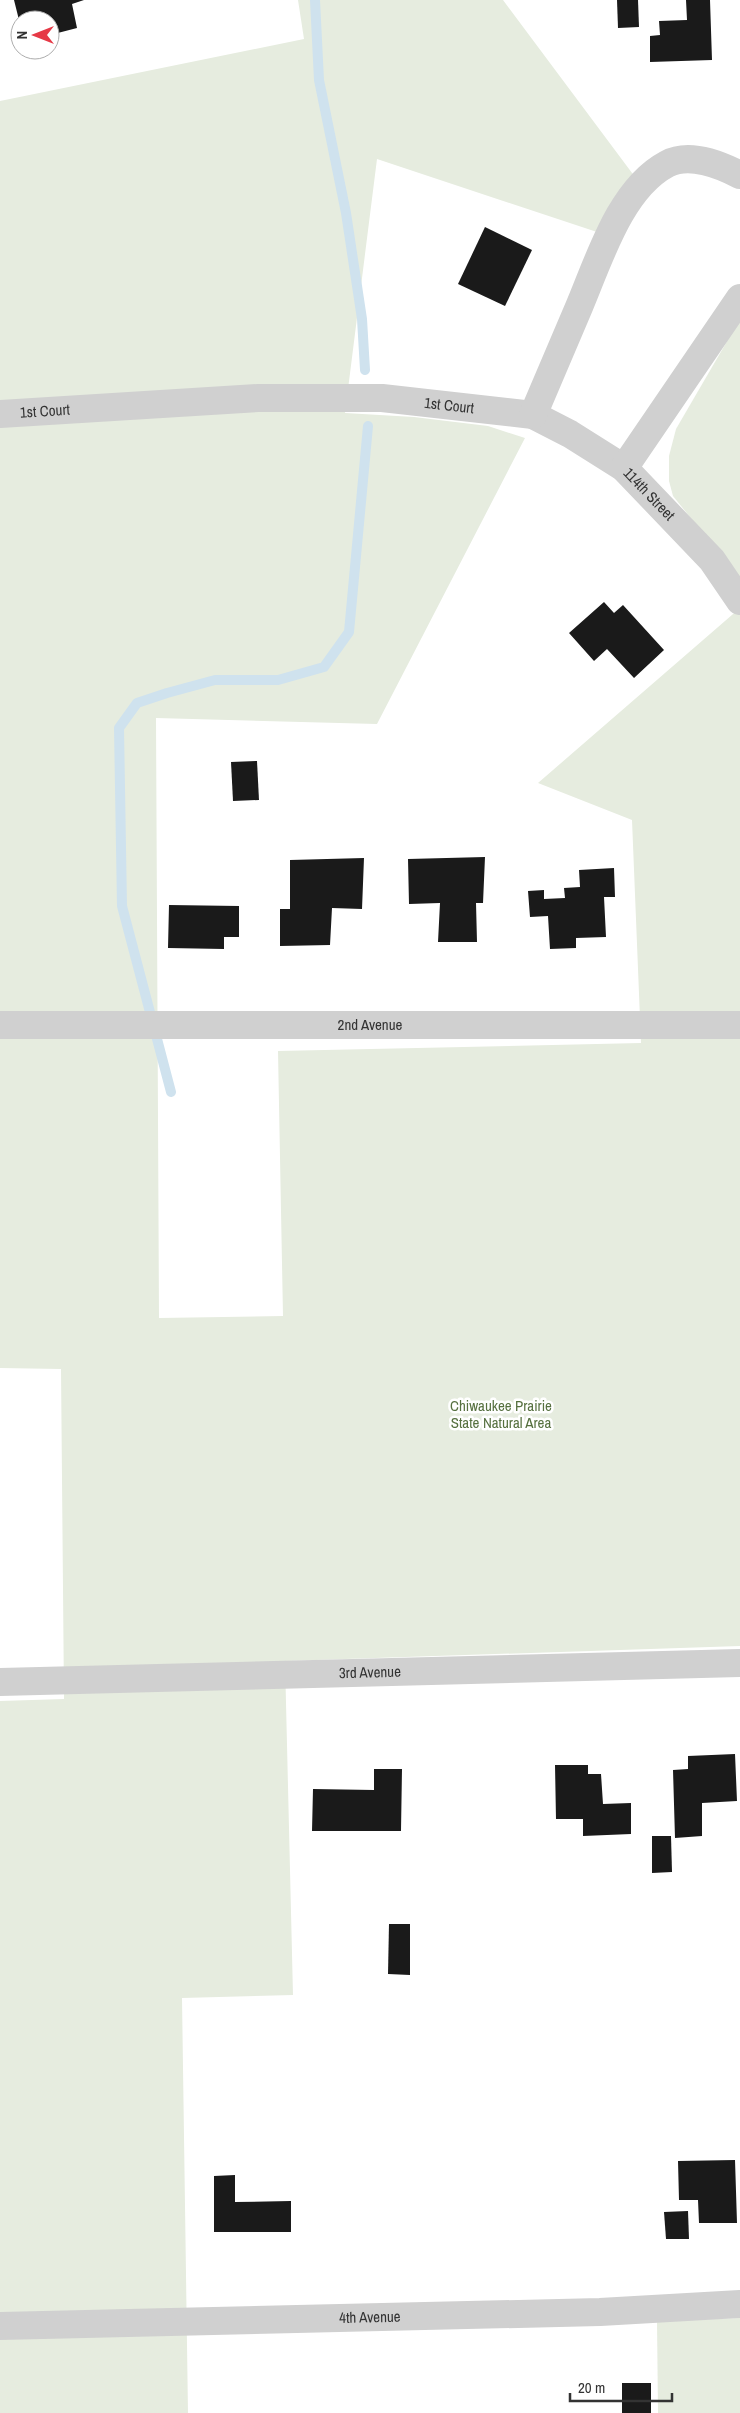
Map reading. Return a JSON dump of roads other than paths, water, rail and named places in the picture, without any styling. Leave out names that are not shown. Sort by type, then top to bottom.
[{"type":"street","points":[[533,415],[615,222],[641,184],[668,163],[691,160],[716,163],[740,175]]},
{"type":"street","points":[[624,468],[740,298]]},
{"type":"street","name":"1st Court","points":[[0,414],[267,398],[382,398],[533,415]]},
{"type":"street","name":"114th Street","points":[[533,415],[570,434],[624,468],[712,560],[740,601]]},
{"type":"street","name":"2nd Avenue","points":[[0,1025],[740,1025]]},
{"type":"street","name":"3rd Avenue","points":[[0,1682],[740,1664]]},
{"type":"street","name":"4th Avenue","points":[[0,2326],[600,2312],[740,2304]]},
{"type":"waterway","points":[[315,0],[319,80],[346,213],[362,319],[365,370]]},
{"type":"waterway","points":[[171,1092],[122,906],[119,728],[137,703],[167,693],[215,680],[278,680],[324,667],[349,632],[368,426]]},
{"type":"park label","name":"Chiwaukee Prairie State Natural Area","points":[[501,1414]]}]
